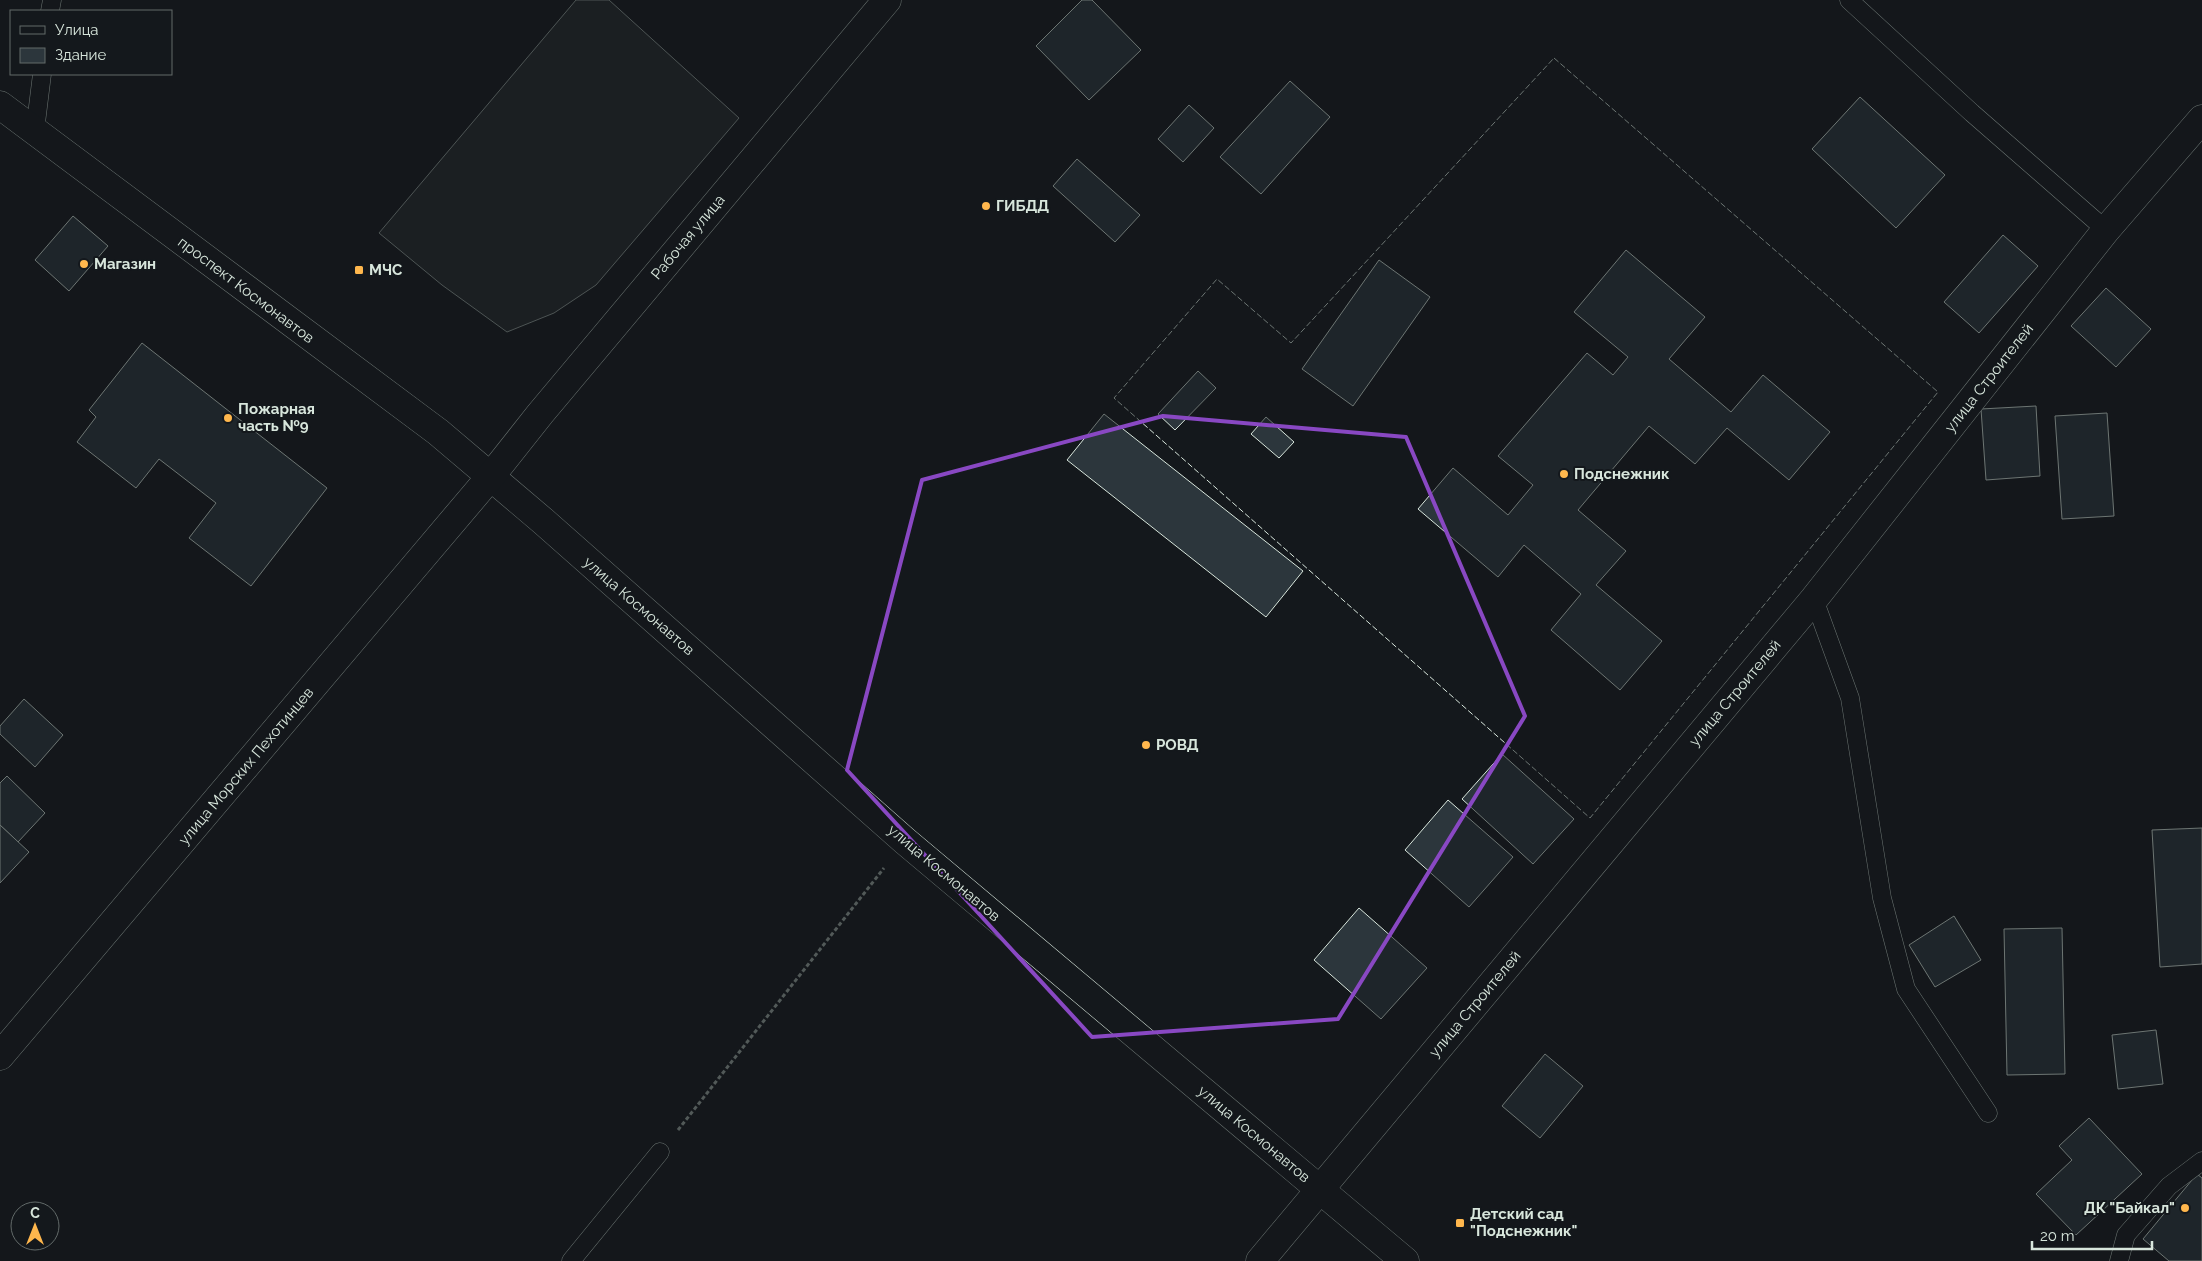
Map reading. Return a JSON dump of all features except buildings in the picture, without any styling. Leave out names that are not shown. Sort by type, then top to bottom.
[{"type":"street","name":"Рабочая улица","points":[[491,476],[540,414],[887,0]]},
{"type":"street","name":"проспект Космонавтов","points":[[0,105],[430,426],[491,476]]},
{"type":"street","name":"улица Строителей","points":[[1260,1261],[1814,599],[2106,230],[2202,119]]},
{"type":"street","name":"улица Космонавтов","points":[[491,476],[905,841],[1405,1261]]},
{"type":"street","name":"улица Морских Пехотинцев","points":[[0,1056],[491,476]]},
{"type":"lane","points":[[1849,0],[1972,113],[2106,230]]},
{"type":"lane","points":[[35,131],[42,75]]},
{"type":"lane","points":[[1814,599],[1850,698],[1882,898],[1906,989],[1988,1113]]},
{"type":"lane","points":[[571,1261],[660,1152]]},
{"type":"lane","points":[[2119,1261],[2126,1236],[2169,1186],[2202,1161]]},
{"type":"path","points":[[660,1152],[905,841]]},
{"type":"highlighted area","points":[[1163,416],[1406,437],[1525,716],[1338,1019],[1092,1037],[847,770],[922,480]]},
{"type":"shaded area","points":[[576,0],[609,0],[739,118],[596,285],[554,313],[507,332],[442,285],[379,233]]},
{"type":"fence","points":[[1554,58],[1938,392],[1590,818],[1114,398],[1217,279],[1291,343],[1554,58]]},
{"type":"place","name":"ГИБДД","points":[[986,206]]},
{"type":"place","name":"Магазин","points":[[84,264]]},
{"type":"place","name":"МЧС","points":[[359,270]]},
{"type":"place","name":"Пожарная часть №9","points":[[228,418]]},
{"type":"place","name":"Подснежник","points":[[1564,474]]},
{"type":"place","name":"РОВД","points":[[1146,745]]},
{"type":"place","name":"ДК \"Байкал\"","points":[[2185,1208]]},
{"type":"place","name":"Детский сад \"Подснежник\"","points":[[1460,1223]]}]
